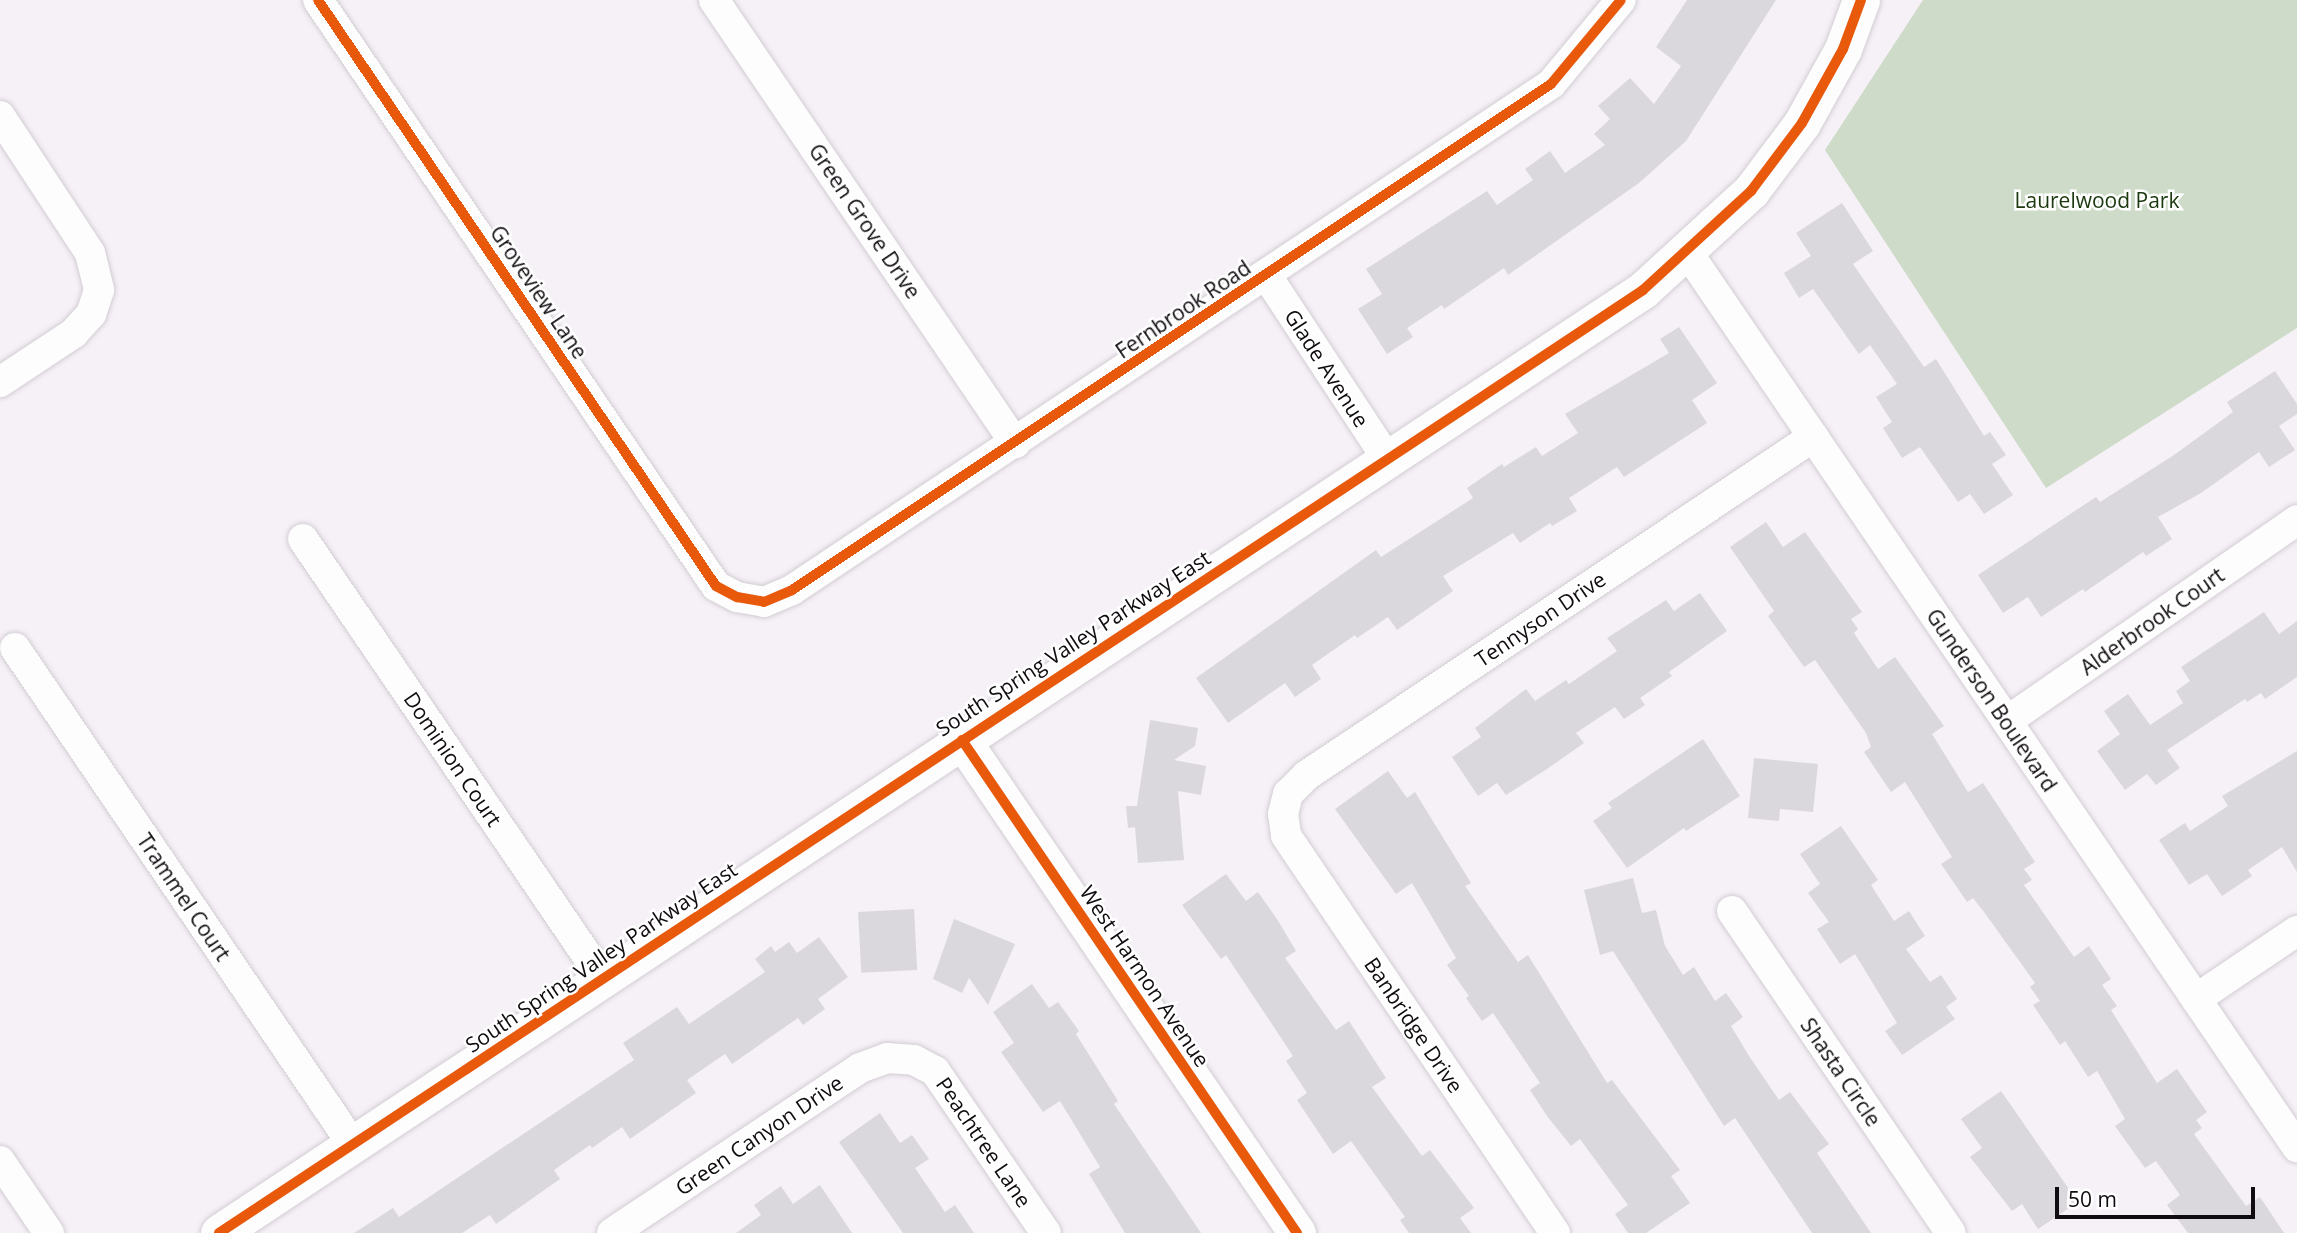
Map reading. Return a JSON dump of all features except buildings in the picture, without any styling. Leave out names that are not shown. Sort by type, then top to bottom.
[{"type":"street","name":"Groveview Lane","points":[[318,0],[716,586],[737,597]]},
{"type":"street","name":"Green Grove Drive","points":[[714,0],[1015,443]]},
{"type":"street","name":"Fernbrook Road","points":[[737,597],[764,602],[792,590],[1267,276],[1551,84],[1621,0]]},
{"type":"street","name":"South Spring Valley Parkway East","points":[[219,1233],[1643,290],[1688,253],[1751,191],[1802,123],[1843,49],[1861,0]]},
{"type":"street","points":[[0,116],[90,253],[99,290],[91,314],[74,333],[0,382]]},
{"type":"street","name":"Gunderson Boulevard","points":[[1688,253],[2297,1147]]},
{"type":"street","name":"Glade Avenue","points":[[1267,276],[1387,459]]},
{"type":"street","name":"Tennyson Drive","points":[[1283,814],[1288,794],[1307,775],[1813,437]]},
{"type":"street","name":"Alderbrook Court","points":[[2007,721],[2297,520]]},
{"type":"street","name":"Dominion Court","points":[[303,539],[603,979]]},
{"type":"street","name":"Trammel Court","points":[[15,648],[354,1145]]},
{"type":"street","name":"West Harmon Avenue","points":[[962,740],[1297,1233]]},
{"type":"street","name":"Banbridge Drive","points":[[1283,814],[1286,835],[1555,1233]]},
{"type":"street","name":"Shasta Circle","points":[[1732,911],[1951,1233]]},
{"type":"street","points":[[2196,999],[2297,932]]},
{"type":"street","name":"Green Canyon Drive","points":[[612,1233],[860,1068],[887,1058],[914,1060]]},
{"type":"street","name":"Peachtree Lane","points":[[914,1060],[935,1071],[1046,1233]]},
{"type":"street","points":[[0,1161],[49,1233]]},
{"type":"green space","name":"Laurelwood Park","points":[[1923,0],[2297,0],[2297,328],[2046,488],[1825,150]]},
{"type":"cycle path","points":[[318,0],[716,586],[737,597],[764,602],[792,590],[1551,84],[1621,0]]},
{"type":"cycle path","points":[[219,1233],[1643,290],[1751,191],[1802,123],[1843,49],[1861,0]]},
{"type":"cycle path","points":[[962,740],[1297,1233]]}]
